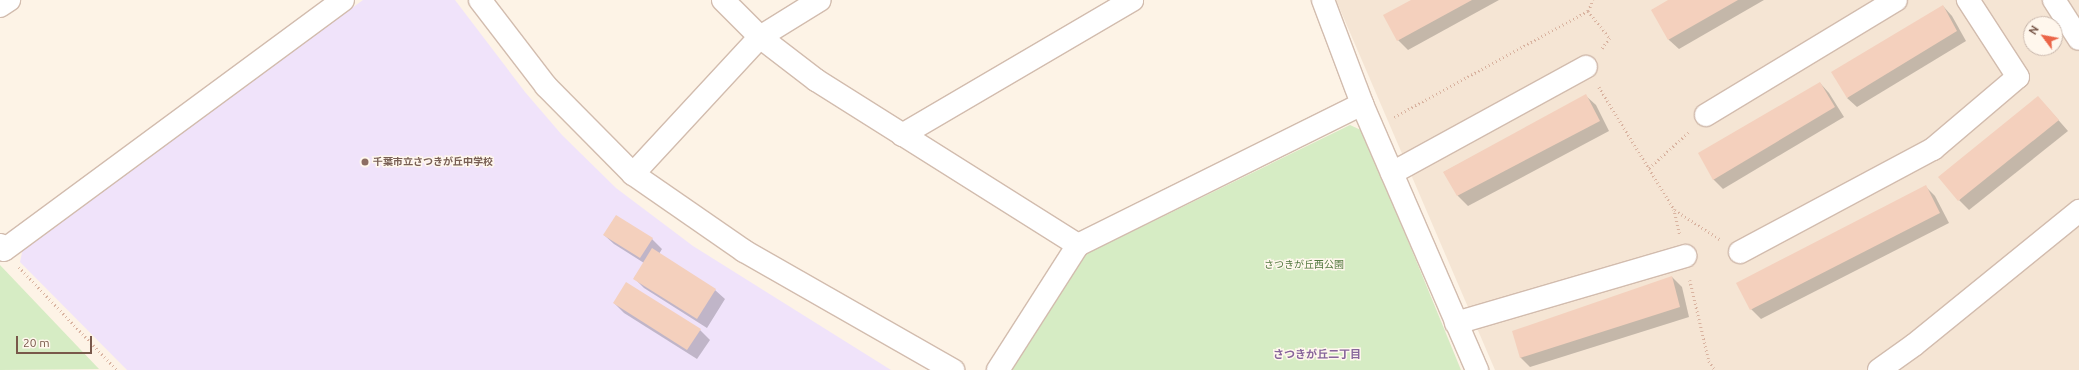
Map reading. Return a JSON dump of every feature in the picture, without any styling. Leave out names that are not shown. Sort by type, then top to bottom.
[{"type":"street","points":[[0,6],[9,0]]},
{"type":"street","points":[[2,247],[343,0]]},
{"type":"street","points":[[480,0],[546,86],[633,174],[744,251],[953,370]]},
{"type":"street","points":[[723,0],[760,37],[816,80],[1078,245]]},
{"type":"street","points":[[633,174],[760,37],[820,0]]},
{"type":"street","points":[[902,135],[1132,0]]},
{"type":"street","points":[[1323,0],[1362,104],[1477,370]]},
{"type":"street","points":[[1706,115],[1896,0]]},
{"type":"street","points":[[1740,252],[1933,149],[2018,77],[1968,0]]},
{"type":"street","points":[[2054,0],[2079,39]]},
{"type":"street","points":[[1392,173],[1586,67]]},
{"type":"street","points":[[998,370],[1078,245],[1362,104]]},
{"type":"street","points":[[1879,370],[1914,345],[2079,211]]},
{"type":"street","points":[[1456,323],[1685,256]]},
{"type":"path","points":[[1373,129],[1588,11],[1593,0]]},
{"type":"path","points":[[1588,11],[1610,38],[1586,67],[1674,210],[1709,361],[1715,370]]},
{"type":"path","points":[[1649,168],[1706,115]]},
{"type":"path","points":[[1674,210],[1740,252]]},
{"type":"path","points":[[2,247],[50,302],[117,370]]},
{"type":"shaded area","name":"千葉市立さつきが丘中学校","points":[[363,0],[455,0],[525,92],[562,135],[616,188],[693,246],[891,370],[127,370],[20,262],[23,248]]},
{"type":"shaded area","points":[[1336,0],[2079,0],[2079,370],[1495,370]]},
{"type":"green space","name":"さつきが丘西公園","points":[[1350,125],[1363,131],[1461,370],[1008,370],[1082,256]]},
{"type":"green space","points":[[0,265],[99,369],[0,370]]},
{"type":"building","points":[[1411,0],[1472,0],[1397,41],[1383,15]]},
{"type":"building","points":[[1668,0],[1738,0],[1668,40],[1651,10]]},
{"type":"building","points":[[1943,5],[1957,31],[1847,98],[1831,72]]},
{"type":"building","points":[[1820,82],[1835,107],[1713,180],[1698,153]]},
{"type":"building","points":[[1586,94],[1600,121],[1457,196],[1443,172]]},
{"type":"building","points":[[2038,96],[2059,120],[1958,201],[1938,177]]},
{"type":"building","points":[[1926,185],[1940,213],[1750,310],[1736,283]]},
{"type":"building","points":[[616,215],[653,238],[640,258],[603,235]]},
{"type":"building","points":[[652,248],[716,289],[697,319],[633,279]]},
{"type":"building","points":[[1672,276],[1680,307],[1520,358],[1512,331]]},
{"type":"building","points":[[626,282],[701,329],[687,350],[613,303]]},
{"type":"place","name":"千葉市立さつきが丘中学校","points":[[365,162]]},
{"type":"district","name":"さつきが丘二丁目","points":[[1317,354]]}]
